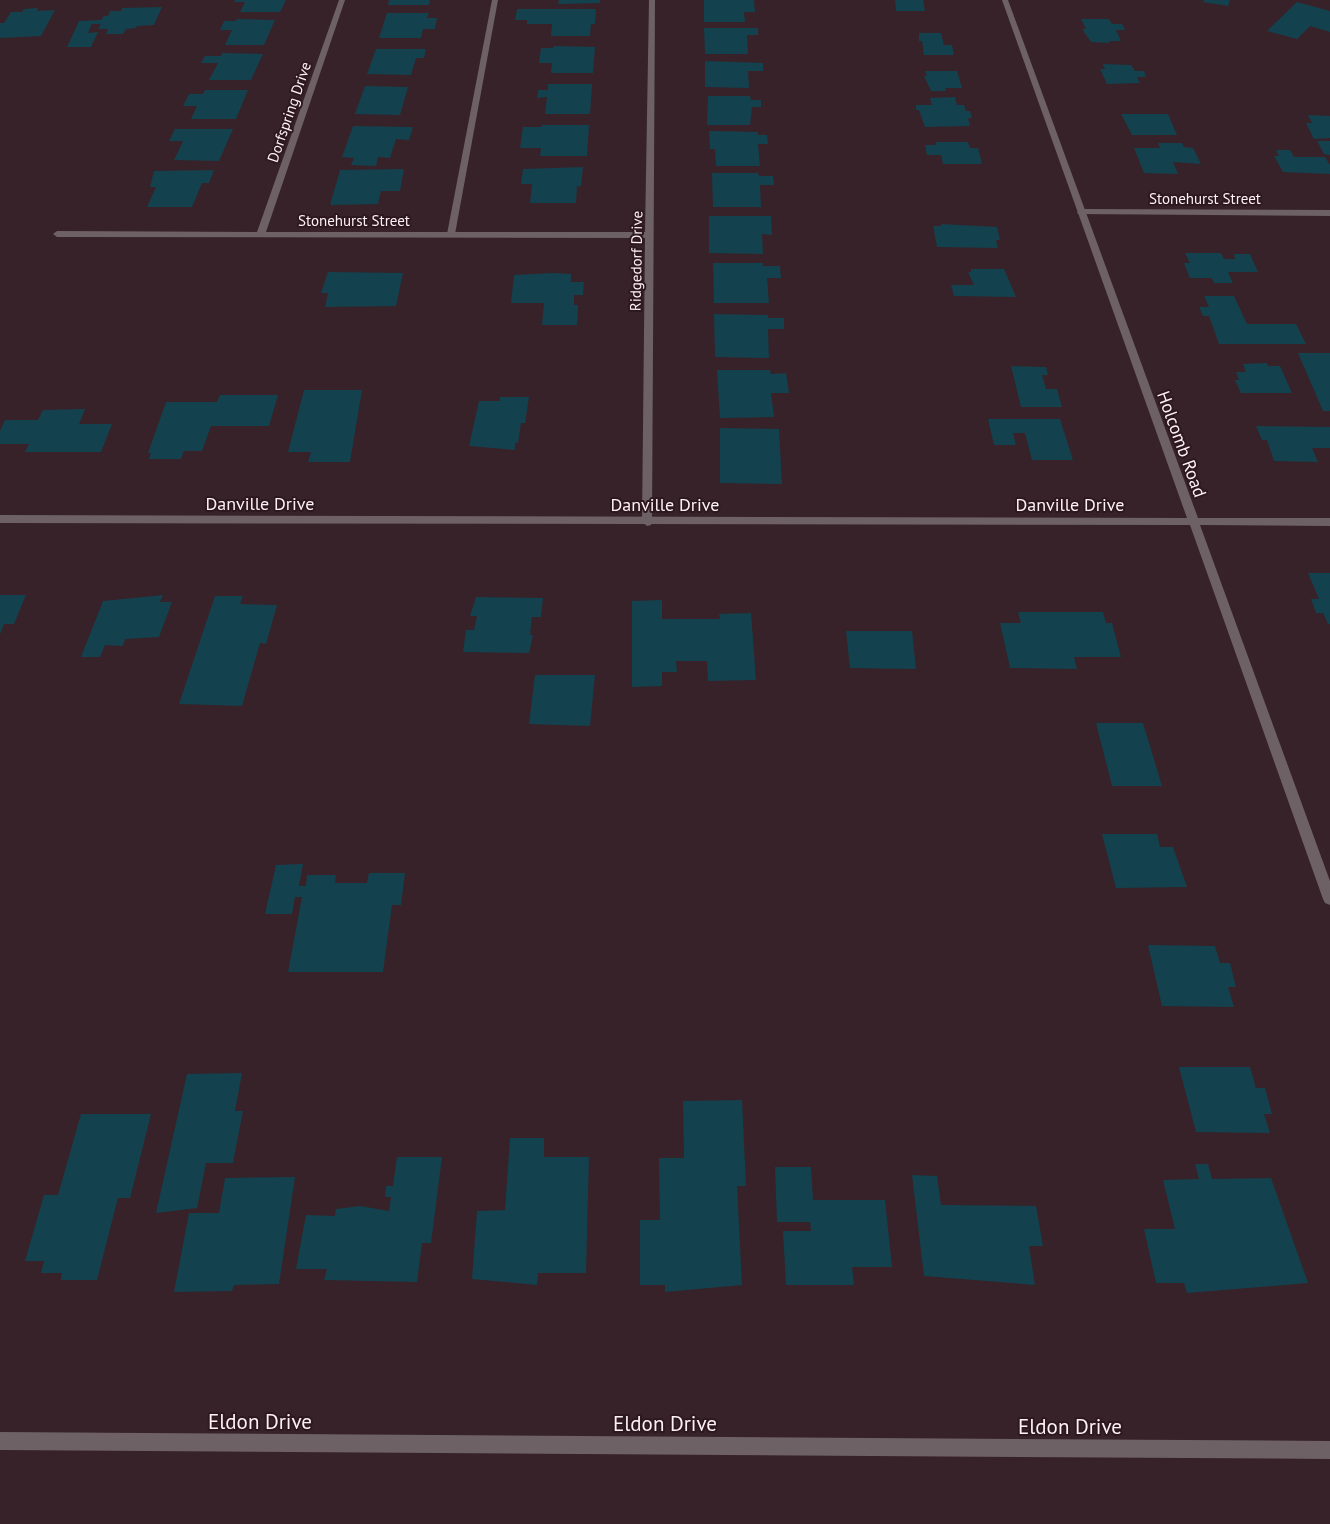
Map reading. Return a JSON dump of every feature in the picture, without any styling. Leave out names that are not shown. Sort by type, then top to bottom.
[{"type":"street","name":"Dorfspring Drive","points":[[261,234],[342,0]]},
{"type":"street","points":[[451,234],[495,0]]},
{"type":"street","name":"Ridgedorf Drive","points":[[647,522],[652,0]]},
{"type":"street","name":"Holcomb Road","points":[[1005,0],[1080,212],[1330,899]]},
{"type":"street","name":"Stonehurst Street","points":[[1080,212],[1330,213]]},
{"type":"street","name":"Stonehurst Street","points":[[57,234],[650,235]]},
{"type":"street","name":"Danville Drive","points":[[0,519],[647,522],[1330,522]]},
{"type":"street","name":"Eldon Drive","points":[[0,1442],[1330,1450]]},
{"type":"building","points":[[235,0],[286,0],[280,12],[240,12],[245,2],[234,2]]},
{"type":"building","points":[[389,0],[430,0],[429,5],[388,5]]},
{"type":"building","points":[[559,0],[600,0],[600,3],[558,4]]},
{"type":"building","points":[[704,0],[754,0],[755,12],[744,12],[745,22],[704,22]]},
{"type":"building","points":[[895,0],[923,0],[925,11],[896,11]]},
{"type":"building","points":[[1204,0],[1230,0],[1228,6],[1203,2]]},
{"type":"building","points":[[1297,2],[1330,11],[1330,32],[1310,26],[1297,39],[1267,31]]},
{"type":"building","points":[[162,7],[154,25],[126,29],[123,34],[106,34],[108,29],[98,29],[101,24],[92,24],[88,33],[98,32],[91,47],[67,47],[79,21],[101,20],[104,16],[108,16],[110,11],[121,11],[122,8]]},
{"type":"building","points":[[38,8],[37,11],[55,10],[41,36],[0,38],[0,23],[4,23],[11,12],[22,12],[24,9]]},
{"type":"building","points":[[517,9],[596,9],[595,24],[591,24],[590,36],[551,36],[552,24],[527,24],[527,20],[515,20]]},
{"type":"building","points":[[387,13],[429,13],[427,18],[437,18],[435,29],[423,29],[421,38],[379,38]]},
{"type":"building","points":[[237,19],[275,20],[264,45],[225,45],[232,30],[220,30],[224,21],[236,21]]},
{"type":"building","points":[[1081,19],[1109,19],[1112,24],[1122,24],[1125,30],[1116,30],[1121,41],[1109,41],[1110,43],[1091,42],[1082,29],[1086,29]]},
{"type":"building","points":[[704,28],[758,28],[758,35],[747,35],[748,54],[705,54]]},
{"type":"building","points":[[919,33],[941,33],[944,45],[952,45],[954,55],[924,55],[922,41],[919,41]]},
{"type":"building","points":[[554,46],[595,47],[593,73],[551,73],[552,63],[539,63],[541,48],[553,48]]},
{"type":"building","points":[[376,49],[426,49],[424,58],[416,58],[411,75],[367,74]]},
{"type":"building","points":[[222,53],[263,54],[251,80],[209,80],[218,63],[201,63],[205,56],[221,56]]},
{"type":"building","points":[[705,61],[763,63],[763,71],[748,71],[749,88],[705,87]]},
{"type":"building","points":[[1103,64],[1131,65],[1135,71],[1144,71],[1146,77],[1137,77],[1140,83],[1107,84],[1100,69],[1105,69]]},
{"type":"building","points":[[925,71],[957,71],[962,88],[945,88],[946,91],[931,91],[924,76],[927,76]]},
{"type":"building","points":[[548,84],[592,84],[590,114],[545,114],[547,97],[537,98],[538,90],[548,90]]},
{"type":"building","points":[[365,86],[408,87],[400,115],[355,114]]},
{"type":"building","points":[[205,90],[248,90],[236,119],[191,119],[197,106],[183,106],[189,94],[203,94]]},
{"type":"building","points":[[708,96],[750,96],[751,100],[761,100],[761,107],[752,107],[750,125],[707,125]]},
{"type":"building","points":[[955,97],[957,105],[964,105],[966,111],[970,111],[972,118],[968,118],[970,126],[925,127],[919,110],[916,110],[916,105],[932,105],[930,98]]},
{"type":"building","points":[[1121,114],[1168,114],[1177,135],[1132,135]]},
{"type":"building","points":[[1308,115],[1330,116],[1330,138],[1314,139],[1306,123],[1312,123]]},
{"type":"building","points":[[542,125],[589,125],[587,156],[540,156],[541,148],[520,148],[523,127],[542,127]]},
{"type":"building","points":[[353,126],[413,127],[409,140],[396,139],[390,158],[378,157],[376,166],[351,165],[354,158],[342,157]]},
{"type":"building","points":[[175,129],[233,129],[219,161],[174,160],[183,141],[169,141]]},
{"type":"building","points":[[709,131],[758,132],[758,135],[767,135],[768,144],[758,144],[760,166],[716,166],[715,149],[710,149]]},
{"type":"building","points":[[1317,141],[1330,141],[1330,155],[1324,154]]},
{"type":"building","points":[[936,142],[968,142],[970,148],[978,148],[982,164],[943,164],[941,155],[927,155],[925,145],[936,145]]},
{"type":"building","points":[[1158,143],[1182,143],[1184,147],[1193,148],[1201,164],[1173,162],[1178,174],[1144,173],[1134,148],[1160,148]]},
{"type":"building","points":[[1276,150],[1290,150],[1294,157],[1325,157],[1330,165],[1330,174],[1283,172],[1274,156],[1279,156]]},
{"type":"building","points":[[583,167],[581,186],[577,186],[576,203],[530,203],[532,184],[521,184],[523,169]]},
{"type":"building","points":[[404,169],[400,191],[381,191],[378,204],[330,205],[340,170]]},
{"type":"building","points":[[214,170],[209,183],[202,183],[192,207],[147,207],[156,187],[150,187],[154,171]]},
{"type":"building","points":[[712,173],[758,173],[759,176],[773,176],[774,185],[760,185],[761,207],[713,207]]},
{"type":"building","points":[[709,216],[771,216],[772,235],[762,234],[763,254],[709,253]]},
{"type":"building","points":[[941,224],[997,227],[1000,240],[996,240],[998,248],[937,247],[933,226],[941,226]]},
{"type":"building","points":[[1185,253],[1221,253],[1224,259],[1235,259],[1234,254],[1250,254],[1258,272],[1228,272],[1233,283],[1214,283],[1212,278],[1190,278],[1184,263],[1190,263]]},
{"type":"building","points":[[713,263],[763,263],[763,266],[780,266],[781,278],[767,278],[769,303],[714,303]]},
{"type":"building","points":[[971,269],[1004,269],[1016,297],[954,296],[951,285],[974,285],[968,272],[971,272]]},
{"type":"building","points":[[328,272],[403,273],[396,306],[325,307],[328,293],[321,293]]},
{"type":"building","points":[[571,274],[571,282],[584,282],[583,295],[574,295],[574,305],[578,305],[577,325],[542,325],[544,303],[511,303],[514,275]]},
{"type":"building","points":[[1204,296],[1234,296],[1247,324],[1296,324],[1306,344],[1219,344],[1209,316],[1203,316],[1199,307],[1209,307]]},
{"type":"building","points":[[714,314],[768,315],[768,318],[784,318],[784,329],[768,329],[769,358],[715,357]]},
{"type":"building","points":[[1298,353],[1330,353],[1330,411],[1323,411]]},
{"type":"building","points":[[1267,363],[1268,366],[1280,366],[1292,393],[1241,393],[1235,380],[1239,380],[1236,372],[1246,372],[1243,364]]},
{"type":"building","points":[[1011,366],[1046,367],[1048,375],[1042,375],[1046,389],[1057,389],[1062,407],[1021,407]]},
{"type":"building","points":[[717,370],[770,370],[771,374],[786,373],[789,393],[771,393],[774,417],[720,418]]},
{"type":"building","points":[[304,390],[362,390],[350,462],[308,462],[311,452],[288,452]]},
{"type":"building","points":[[220,395],[278,395],[269,426],[211,426],[202,451],[184,451],[181,459],[149,459],[151,453],[148,453],[166,402],[217,402]]},
{"type":"building","points":[[500,397],[529,397],[525,423],[521,423],[518,443],[515,443],[515,450],[469,446],[479,401],[500,401]]},
{"type":"building","points":[[85,409],[79,424],[112,424],[101,452],[25,452],[29,444],[0,444],[0,431],[5,420],[38,420],[43,410]]},
{"type":"building","points":[[988,419],[1060,419],[1073,460],[1032,460],[1025,433],[1013,433],[1016,445],[994,445]]},
{"type":"building","points":[[1256,426],[1330,427],[1330,448],[1312,448],[1318,462],[1274,461],[1267,440],[1262,440]]},
{"type":"building","points":[[720,428],[779,429],[782,484],[720,483]]},
{"type":"building","points":[[1308,573],[1330,573],[1330,624],[1328,624],[1323,613],[1316,613],[1311,599],[1319,599]]},
{"type":"building","points":[[0,595],[26,595],[14,624],[4,624],[0,634]]},
{"type":"building","points":[[163,595],[160,602],[172,602],[159,637],[125,639],[123,646],[105,645],[100,657],[81,657],[103,601]]},
{"type":"building","points":[[215,596],[243,596],[240,604],[277,605],[266,644],[260,643],[242,706],[179,704]]},
{"type":"building","points":[[476,597],[543,598],[541,617],[532,617],[530,635],[533,635],[529,653],[463,652],[466,630],[474,630],[477,616],[470,616]]},
{"type":"building","points":[[662,600],[662,619],[720,619],[719,614],[751,613],[756,680],[708,681],[707,661],[676,661],[677,672],[662,672],[662,686],[632,687],[632,601]]},
{"type":"building","points":[[1018,612],[1103,612],[1106,623],[1112,623],[1121,657],[1074,657],[1077,669],[1010,668],[1000,623],[1021,623]]},
{"type":"building","points":[[846,631],[912,631],[916,669],[850,668]]},
{"type":"building","points":[[535,675],[595,675],[590,726],[529,724]]},
{"type":"building","points":[[1096,723],[1143,723],[1162,786],[1112,786]]},
{"type":"building","points":[[1102,834],[1157,834],[1160,847],[1173,847],[1187,887],[1116,888]]},
{"type":"building","points":[[303,864],[299,886],[306,886],[307,875],[336,875],[335,883],[367,883],[369,873],[405,873],[401,905],[392,905],[383,972],[288,972],[302,897],[295,897],[292,914],[265,914],[276,865]]},
{"type":"building","points":[[1148,945],[1215,946],[1220,963],[1230,963],[1236,987],[1228,987],[1234,1007],[1162,1006]]},
{"type":"building","points":[[1179,1067],[1250,1067],[1256,1088],[1265,1088],[1272,1114],[1264,1114],[1270,1133],[1196,1132]]},
{"type":"building","points":[[242,1073],[235,1111],[243,1111],[233,1163],[206,1163],[197,1208],[156,1213],[187,1074]]},
{"type":"building","points":[[742,1100],[746,1186],[737,1186],[742,1285],[665,1292],[665,1285],[640,1285],[640,1220],[660,1220],[659,1158],[684,1158],[683,1101]]},
{"type":"building","points":[[81,1114],[151,1114],[130,1198],[118,1198],[97,1280],[61,1280],[62,1273],[41,1273],[44,1261],[25,1261],[44,1195],[58,1195]]},
{"type":"building","points":[[510,1138],[544,1138],[544,1157],[589,1157],[586,1273],[538,1273],[537,1285],[472,1279],[477,1211],[505,1210]]},
{"type":"building","points":[[397,1157],[442,1157],[431,1243],[422,1243],[417,1282],[324,1280],[327,1269],[296,1269],[306,1215],[335,1216],[336,1209],[360,1206],[389,1211],[391,1197],[385,1197],[386,1186],[393,1186]]},
{"type":"building","points":[[1195,1164],[1208,1164],[1212,1179],[1271,1178],[1308,1283],[1187,1293],[1184,1283],[1156,1283],[1144,1229],[1175,1229],[1163,1180],[1199,1179]]},
{"type":"building","points":[[775,1167],[811,1167],[813,1200],[885,1200],[892,1267],[852,1267],[854,1285],[786,1285],[783,1231],[811,1231],[810,1222],[777,1222]]},
{"type":"building","points":[[912,1175],[937,1176],[941,1205],[1036,1206],[1043,1246],[1029,1246],[1035,1285],[924,1276]]},
{"type":"building","points":[[295,1177],[279,1284],[234,1285],[232,1291],[174,1292],[189,1213],[219,1213],[225,1178]]}]
